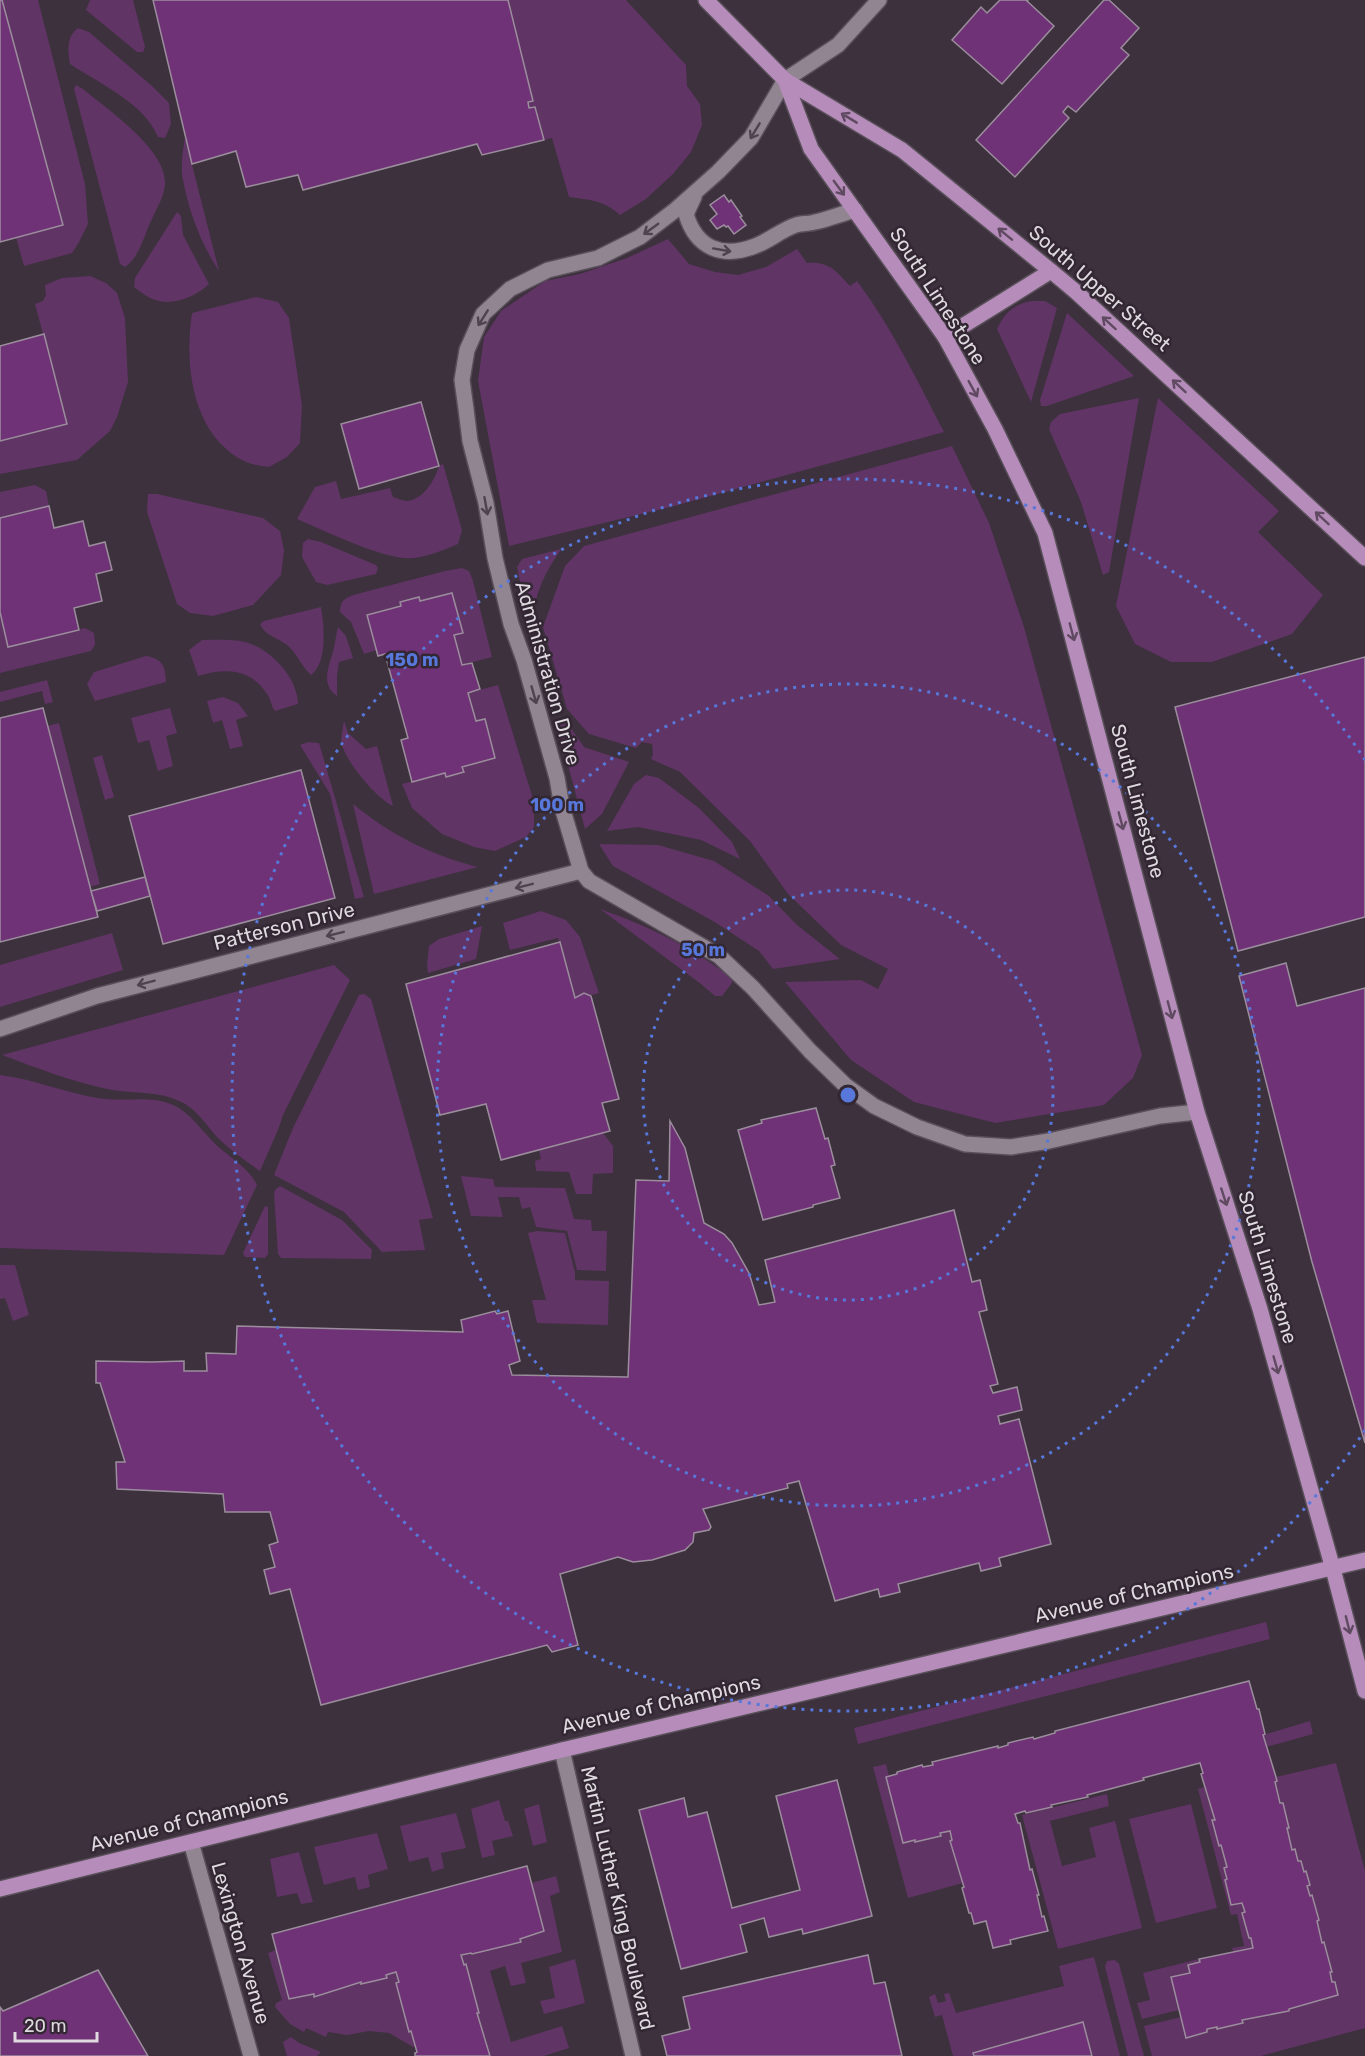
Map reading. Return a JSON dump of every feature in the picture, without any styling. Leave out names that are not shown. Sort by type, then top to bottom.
[{"type":"main road","name":"South Limestone","points":[[706,0],[784,80],[811,149],[945,337],[995,429],[1046,533],[1197,1112],[1260,1308],[1334,1569],[1365,1691]]},
{"type":"main road","name":"South Upper Street","points":[[784,80],[902,150],[1051,271],[1365,558]]},
{"type":"main road","points":[[945,337],[1051,271]]},
{"type":"main road","name":"Avenue of Champions","points":[[0,1889],[138,1853],[191,1842],[562,1750],[1365,1560]]},
{"type":"street","points":[[784,80],[838,45],[879,0]]},
{"type":"street","name":"Administration Drive","points":[[580,871],[524,660],[511,624],[491,541],[486,503],[470,441],[462,380],[467,350],[483,314],[510,289],[548,270],[598,258],[640,237],[674,211],[718,172],[751,138],[784,80]]},
{"type":"street","points":[[696,192],[686,214],[690,228],[699,239],[715,250],[735,252],[755,246],[796,225],[855,210]]},
{"type":"street","points":[[580,871],[589,881],[718,956],[753,987],[810,1051],[845,1085],[874,1106],[917,1127],[965,1144],[1011,1147],[1049,1141],[1160,1116],[1197,1112]]},
{"type":"street","name":"Patterson Drive","points":[[0,1029],[97,996],[580,871]]},
{"type":"street","name":"Martin Luther King Boulevard","points":[[562,1750],[633,2056]]},
{"type":"street","name":"Lexington Avenue","points":[[191,1842],[251,2056]]},
{"type":"shaded area","points":[[2,0],[38,0],[85,184],[88,224],[72,253],[24,266],[16,237],[63,224]]},
{"type":"shaded area","points":[[90,0],[133,0],[145,47],[143,52],[137,52],[86,10]]},
{"type":"shaded area","points":[[508,0],[626,0],[686,65],[687,86],[700,104],[702,125],[691,152],[673,174],[646,199],[620,215],[602,204],[569,197],[552,138],[544,140],[535,107],[529,108]]},
{"type":"shaded area","points":[[78,28],[89,32],[169,103],[171,124],[165,138],[158,137],[143,114],[132,104],[70,64],[68,49],[71,35]]},
{"type":"shaded area","points":[[76,85],[107,108],[147,145],[157,158],[163,172],[165,185],[161,199],[137,253],[125,267],[120,264],[74,89]]},
{"type":"shaded area","points":[[185,137],[219,271],[201,239],[192,216],[182,169]]},
{"type":"shaded area","points":[[177,212],[181,216],[183,235],[209,284],[186,298],[172,302],[159,301],[134,287],[135,278]]},
{"type":"shaded area","points":[[668,239],[689,264],[715,272],[738,275],[766,267],[797,249],[807,263],[827,265],[850,286],[857,281],[893,336],[944,432],[670,507],[509,546],[478,381],[484,337],[501,311],[545,281],[580,274],[627,258]]},
{"type":"shaded area","points":[[90,276],[106,283],[117,293],[125,318],[128,382],[117,417],[110,431],[77,460],[0,474],[0,441],[67,424],[35,304],[43,301],[46,295],[45,285],[62,278]]},
{"type":"shaded area","points":[[256,297],[278,302],[289,318],[302,405],[300,443],[287,457],[269,467],[246,462],[228,450],[214,435],[203,417],[196,398],[189,355],[192,313]]},
{"type":"shaded area","points":[[1045,301],[1057,308],[1031,402],[997,329],[1011,310],[1020,304]]},
{"type":"shaded area","points":[[1067,313],[1134,376],[1047,406],[1041,406],[1040,400]]},
{"type":"shaded area","points":[[1139,398],[1109,572],[1103,575],[1081,502],[1049,429],[1051,422],[1060,414]]},
{"type":"shaded area","points":[[1158,398],[1279,511],[1258,532],[1323,595],[1292,634],[1212,662],[1171,662],[1135,644],[1116,606]]},
{"type":"shaded area","points":[[952,446],[989,523],[1024,627],[1142,1055],[1133,1078],[1104,1105],[995,1123],[914,1102],[851,1060],[785,982],[861,980],[878,989],[888,969],[841,945],[788,894],[750,841],[680,772],[651,759],[652,744],[642,742],[636,748],[589,734],[567,709],[543,627],[565,566],[584,546]]},
{"type":"shaded area","points":[[443,464],[462,530],[458,544],[442,551],[414,558],[388,555],[297,519],[315,487],[336,481],[341,499],[390,488],[393,497],[407,501],[413,500],[423,493],[435,477],[439,466]]},
{"type":"shaded area","points":[[35,485],[46,491],[49,506],[0,518],[0,492]]},
{"type":"shaded area","points":[[148,494],[157,494],[263,518],[280,531],[284,550],[281,575],[253,605],[213,616],[190,613],[177,604],[147,512]]},
{"type":"shaded area","points":[[308,539],[321,542],[376,565],[378,568],[376,574],[327,585],[316,582],[302,557],[303,543]]},
{"type":"shaded area","points":[[561,549],[548,569],[540,588],[530,631],[517,567],[522,559]]},
{"type":"shaded area","points":[[462,568],[469,571],[473,581],[492,657],[462,665],[454,635],[462,633],[452,593],[420,601],[418,597],[400,602],[401,606],[367,615],[377,650],[364,654],[351,622],[340,612],[345,599],[353,595]]},
{"type":"shaded area","points":[[321,607],[324,643],[320,662],[311,675],[290,648],[268,634],[260,624],[264,621]]},
{"type":"shaded area","points":[[0,612],[8,647],[85,628],[94,633],[95,645],[91,651],[0,673]]},
{"type":"shaded area","points":[[338,627],[346,636],[353,658],[339,662],[337,696],[329,687],[327,676]]},
{"type":"shaded area","points":[[202,640],[245,642],[273,657],[293,684],[298,704],[275,711],[260,685],[253,679],[236,672],[227,671],[198,676],[189,650]]},
{"type":"shaded area","points":[[146,656],[160,661],[166,682],[95,701],[87,684],[94,672]]},
{"type":"shaded area","points":[[47,680],[53,702],[45,704],[42,691],[0,702],[0,692]]},
{"type":"shaded area","points":[[498,685],[534,802],[534,827],[526,837],[495,851],[474,847],[442,834],[412,808],[402,784],[445,773],[446,777],[463,772],[462,767],[495,758],[476,721],[468,693]]},
{"type":"shaded area","points":[[223,697],[238,703],[248,716],[236,720],[243,746],[230,749],[222,720],[213,723],[207,701]]},
{"type":"shaded area","points":[[170,708],[177,733],[166,736],[173,766],[158,771],[149,740],[138,743],[131,718]]},
{"type":"shaded area","points":[[556,720],[568,724],[584,747],[629,762],[602,814],[585,829]]},
{"type":"shaded area","points":[[344,721],[348,733],[366,749],[377,746],[393,806],[371,788],[350,761],[341,743]]},
{"type":"shaded area","points":[[59,723],[100,884],[90,887],[47,726]]},
{"type":"shaded area","points":[[308,742],[319,743],[364,897],[355,899],[330,794],[300,745]]},
{"type":"shaded area","points":[[102,755],[114,797],[105,800],[93,758]]},
{"type":"shaded area","points":[[646,775],[659,778],[699,808],[732,842],[740,859],[701,840],[638,827],[607,831],[634,784]]},
{"type":"shaded area","points":[[353,804],[381,825],[412,843],[445,857],[478,867],[374,894]]},
{"type":"shaded area","points":[[599,844],[658,845],[714,861],[769,896],[797,925],[840,959],[773,969],[759,951],[713,921],[613,866]]},
{"type":"shaded area","points":[[600,909],[653,930],[685,947],[732,978],[732,983],[722,996],[715,996]]},
{"type":"shaded area","points":[[541,911],[566,920],[580,937],[599,993],[588,996],[584,993],[575,998],[558,938],[510,950],[503,923]]},
{"type":"shaded area","points":[[482,926],[476,959],[428,973],[429,946],[439,939]]},
{"type":"shaded area","points":[[112,933],[123,970],[0,1007],[0,965]]},
{"type":"shaded area","points":[[334,965],[350,980],[283,1115],[260,1171],[228,1148],[196,1113],[178,1101],[159,1095],[94,1086],[2,1055]]},
{"type":"shaded area","points":[[364,994],[371,999],[433,1218],[419,1220],[425,1250],[382,1252],[344,1212],[274,1175],[293,1128],[359,995]]},
{"type":"shaded area","points":[[0,1075],[98,1098],[160,1101],[185,1112],[217,1145],[246,1170],[257,1185],[224,1255],[0,1248]]},
{"type":"shaded area","points":[[603,1133],[613,1146],[613,1173],[593,1174],[592,1194],[576,1194],[569,1172],[536,1171],[535,1161],[541,1159],[539,1150]]},
{"type":"shaded area","points":[[461,1176],[493,1179],[495,1187],[565,1188],[574,1219],[591,1220],[592,1231],[607,1231],[606,1271],[577,1270],[567,1231],[536,1227],[530,1207],[522,1209],[519,1197],[498,1197],[503,1217],[471,1216]]},
{"type":"shaded area","points":[[280,1186],[342,1220],[372,1250],[371,1259],[281,1258],[278,1254],[274,1194]]},
{"type":"shaded area","points":[[265,1206],[268,1207],[268,1254],[265,1258],[245,1257],[243,1253]]},
{"type":"shaded area","points":[[537,1231],[565,1233],[575,1280],[609,1281],[608,1325],[537,1323],[532,1300],[546,1300],[528,1233]]},
{"type":"shaded area","points":[[0,1265],[15,1265],[29,1315],[13,1321],[5,1298],[0,1299]]},
{"type":"shaded area","points":[[1266,1622],[1270,1639],[858,1744],[854,1728]]},
{"type":"shaded area","points":[[1310,1721],[1313,1734],[1266,1747],[1263,1735]]},
{"type":"shaded area","points":[[1336,1763],[1365,1871],[1365,2028],[1261,2056],[1152,2056],[1144,2026],[1181,2017],[1187,2038],[1207,2032],[1207,2029],[1217,2027],[1218,2029],[1242,2023],[1242,2020],[1289,2011],[1289,2009],[1338,1995],[1335,1982],[1332,1982],[1330,1972],[1332,1971],[1325,1942],[1322,1943],[1317,1921],[1319,1920],[1307,1886],[1310,1885],[1292,1850],[1287,1828],[1289,1828],[1275,1782],[1276,1777]]},
{"type":"shaded area","points":[[886,1764],[889,1776],[886,1777],[903,1842],[915,1840],[916,1842],[950,1831],[963,1883],[908,1898],[873,1767]]},
{"type":"shaded area","points":[[1204,1787],[1227,1867],[1227,1879],[1225,1880],[1231,1905],[1242,1903],[1245,1912],[1242,1914],[1253,1948],[1234,1953],[1232,1948],[1244,1946],[1237,1914],[1231,1915],[1198,1789]]},
{"type":"shaded area","points":[[1107,1794],[1109,1806],[1050,1821],[1062,1866],[1096,1857],[1089,1828],[1115,1821],[1142,1928],[1058,1949],[1022,1815]]},
{"type":"shaded area","points":[[499,1800],[505,1821],[508,1821],[513,1836],[492,1841],[495,1855],[482,1858],[471,1809]]},
{"type":"shaded area","points":[[539,1804],[547,1842],[533,1846],[524,1809]]},
{"type":"shaded area","points":[[1191,1804],[1217,1908],[1156,1923],[1129,1819]]},
{"type":"shaded area","points":[[456,1813],[466,1848],[441,1853],[444,1868],[432,1872],[428,1857],[409,1862],[400,1826]]},
{"type":"shaded area","points":[[377,1833],[388,1869],[368,1875],[370,1887],[358,1890],[355,1877],[324,1885],[314,1847]]},
{"type":"shaded area","points":[[299,1852],[313,1902],[301,1904],[297,1893],[277,1897],[270,1859]]},
{"type":"shaded area","points":[[556,1876],[560,1892],[550,1896],[562,1952],[521,1963],[526,1983],[511,1986],[505,1966],[490,1971],[511,2042],[562,2026],[569,2048],[544,2056],[490,2056],[461,1955],[520,1942],[520,1939],[544,1931],[531,1883]]},
{"type":"shaded area","points":[[276,1950],[289,1999],[314,1994],[315,1997],[361,1982],[362,1984],[386,1978],[386,1975],[396,1972],[399,1982],[396,1983],[409,2032],[411,2031],[416,2046],[413,2047],[389,2033],[369,2031],[347,2035],[328,2032],[326,2037],[306,2028],[304,2032],[290,2024],[275,2007],[276,2003],[282,2000],[268,1953]]},
{"type":"shaded area","points":[[1094,1957],[1120,2056],[953,2056],[942,2015],[935,2017],[929,1997],[935,1994],[938,2003],[946,2001],[944,1994],[949,1993],[956,2013],[1064,1986],[1059,1966]]},
{"type":"shaded area","points":[[575,1959],[585,2003],[544,2014],[540,2001],[555,1998],[549,1967]]},
{"type":"shaded area","points":[[1199,1959],[1200,1962],[1189,1965],[1190,1973],[1171,1978],[1179,2010],[1142,2019],[1137,2003],[1150,2000],[1143,1973]]},
{"type":"shaded area","points":[[1115,1960],[1119,1964],[1144,2056],[1128,2056],[1105,1967],[1107,1961]]},
{"type":"shaded area","points":[[291,2037],[321,2052],[317,2056],[287,2056],[283,2042]]},
{"type":"building","points":[[0,0],[2,0],[63,225],[0,242]]},
{"type":"building","points":[[153,0],[508,0],[533,101],[528,102],[529,108],[535,107],[544,140],[482,155],[477,144],[303,190],[298,175],[246,187],[236,151],[192,164]]},
{"type":"building","points":[[1000,0],[1028,0],[1054,26],[1002,84],[952,40],[981,7],[987,13]]},
{"type":"building","points":[[1104,0],[1109,0],[1139,28],[1121,48],[1129,55],[1076,112],[1068,106],[1063,112],[1069,118],[1015,177],[976,140]]},
{"type":"building","points":[[724,195],[729,202],[731,200],[746,225],[734,234],[728,226],[724,225],[717,229],[710,220],[717,214],[710,205]]},
{"type":"building","points":[[44,334],[67,424],[0,441],[0,346]]},
{"type":"building","points":[[421,402],[439,466],[359,489],[341,424]]},
{"type":"building","points":[[49,506],[54,528],[83,521],[89,546],[105,542],[112,570],[96,574],[102,601],[74,608],[79,630],[8,647],[0,612],[0,518]]},
{"type":"building","points":[[452,593],[463,633],[454,635],[462,665],[472,663],[480,689],[468,693],[476,721],[485,719],[495,758],[462,767],[464,772],[446,777],[445,773],[412,782],[401,740],[408,738],[385,654],[378,656],[367,615],[401,606],[400,602],[419,597],[420,601]]},
{"type":"building","points":[[1365,657],[1365,917],[1238,951],[1175,707]]},
{"type":"building","points":[[43,708],[98,917],[0,942],[0,718]]},
{"type":"building","points":[[301,770],[335,898],[163,944],[129,816]]},
{"type":"building","points":[[145,877],[150,896],[97,911],[91,891]]},
{"type":"building","points":[[560,942],[575,998],[584,993],[591,996],[619,1099],[602,1103],[610,1131],[501,1160],[486,1104],[440,1115],[406,984]]},
{"type":"building","points":[[1286,963],[1297,1006],[1365,988],[1365,1443],[1312,1262],[1239,976]]},
{"type":"building","points":[[816,1108],[825,1139],[828,1138],[835,1165],[831,1166],[840,1198],[763,1220],[738,1130],[762,1123],[761,1120]]},
{"type":"building","points":[[670,1121],[685,1148],[704,1223],[724,1234],[732,1243],[749,1273],[759,1305],[775,1302],[765,1260],[954,1210],[972,1282],[980,1280],[987,1310],[979,1312],[998,1384],[990,1386],[993,1393],[1017,1387],[1022,1410],[998,1416],[1000,1424],[1019,1419],[1051,1544],[999,1558],[1001,1566],[981,1571],[979,1563],[898,1584],[900,1592],[880,1597],[878,1589],[835,1601],[799,1481],[787,1484],[788,1488],[703,1509],[711,1527],[709,1530],[694,1533],[693,1542],[685,1550],[652,1560],[633,1562],[618,1557],[560,1574],[578,1645],[552,1652],[547,1645],[321,1705],[290,1589],[270,1594],[264,1570],[275,1567],[269,1545],[278,1542],[270,1512],[225,1512],[223,1494],[117,1489],[116,1462],[125,1462],[100,1383],[96,1383],[96,1361],[184,1361],[184,1371],[207,1371],[206,1353],[236,1354],[237,1326],[463,1332],[461,1320],[495,1311],[497,1314],[508,1311],[520,1361],[509,1365],[512,1375],[628,1377],[636,1180],[669,1181]]},
{"type":"building","points":[[1249,1681],[1257,1709],[1259,1709],[1265,1734],[1263,1735],[1277,1781],[1275,1782],[1280,1803],[1283,1803],[1292,1850],[1295,1849],[1298,1861],[1301,1861],[1304,1872],[1306,1871],[1310,1885],[1307,1886],[1310,1896],[1312,1895],[1322,1943],[1324,1942],[1332,1972],[1330,1972],[1332,1982],[1335,1982],[1338,1995],[1289,2009],[1289,2011],[1242,2020],[1243,2023],[1207,2029],[1207,2032],[1186,2038],[1171,1977],[1190,1973],[1188,1965],[1200,1962],[1199,1959],[1253,1948],[1242,1913],[1245,1912],[1242,1903],[1231,1905],[1225,1880],[1227,1879],[1224,1868],[1227,1867],[1212,1820],[1215,1820],[1201,1774],[1203,1773],[1200,1763],[1087,1795],[1088,1797],[1051,1805],[1052,1807],[1015,1814],[1020,1823],[1030,1870],[1032,1869],[1039,1895],[1037,1895],[1042,1917],[1044,1916],[1048,1931],[1010,1940],[1011,1944],[993,1948],[986,1921],[974,1924],[962,1888],[964,1887],[950,1841],[952,1840],[950,1831],[940,1833],[941,1836],[903,1843],[886,1777],[922,1765],[923,1767],[933,1765],[932,1762],[998,1746],[998,1748],[1033,1737],[1034,1739],[1055,1733],[1055,1731]]},
{"type":"building","points":[[837,1780],[872,1916],[803,1934],[802,1929],[769,1937],[764,1918],[740,1925],[747,1952],[681,1969],[639,1810],[684,1798],[688,1817],[707,1812],[732,1908],[800,1890],[776,1796]]},
{"type":"building","points":[[527,1866],[544,1931],[520,1939],[521,1942],[461,1955],[464,1965],[466,1964],[490,2056],[415,2056],[417,2052],[411,2031],[409,2032],[396,1983],[399,1982],[396,1972],[386,1975],[387,1978],[361,1984],[361,1982],[314,1997],[314,1994],[289,1999],[272,1934]]},
{"type":"building","points":[[868,1955],[874,1984],[885,1982],[902,2056],[667,2056],[662,2036],[690,2029],[683,1997]]},
{"type":"building","points":[[98,1970],[148,2056],[0,2056],[0,2007],[3,2011]]},
{"type":"building","points":[[1083,2022],[1092,2056],[974,2056],[973,2053]]}]
